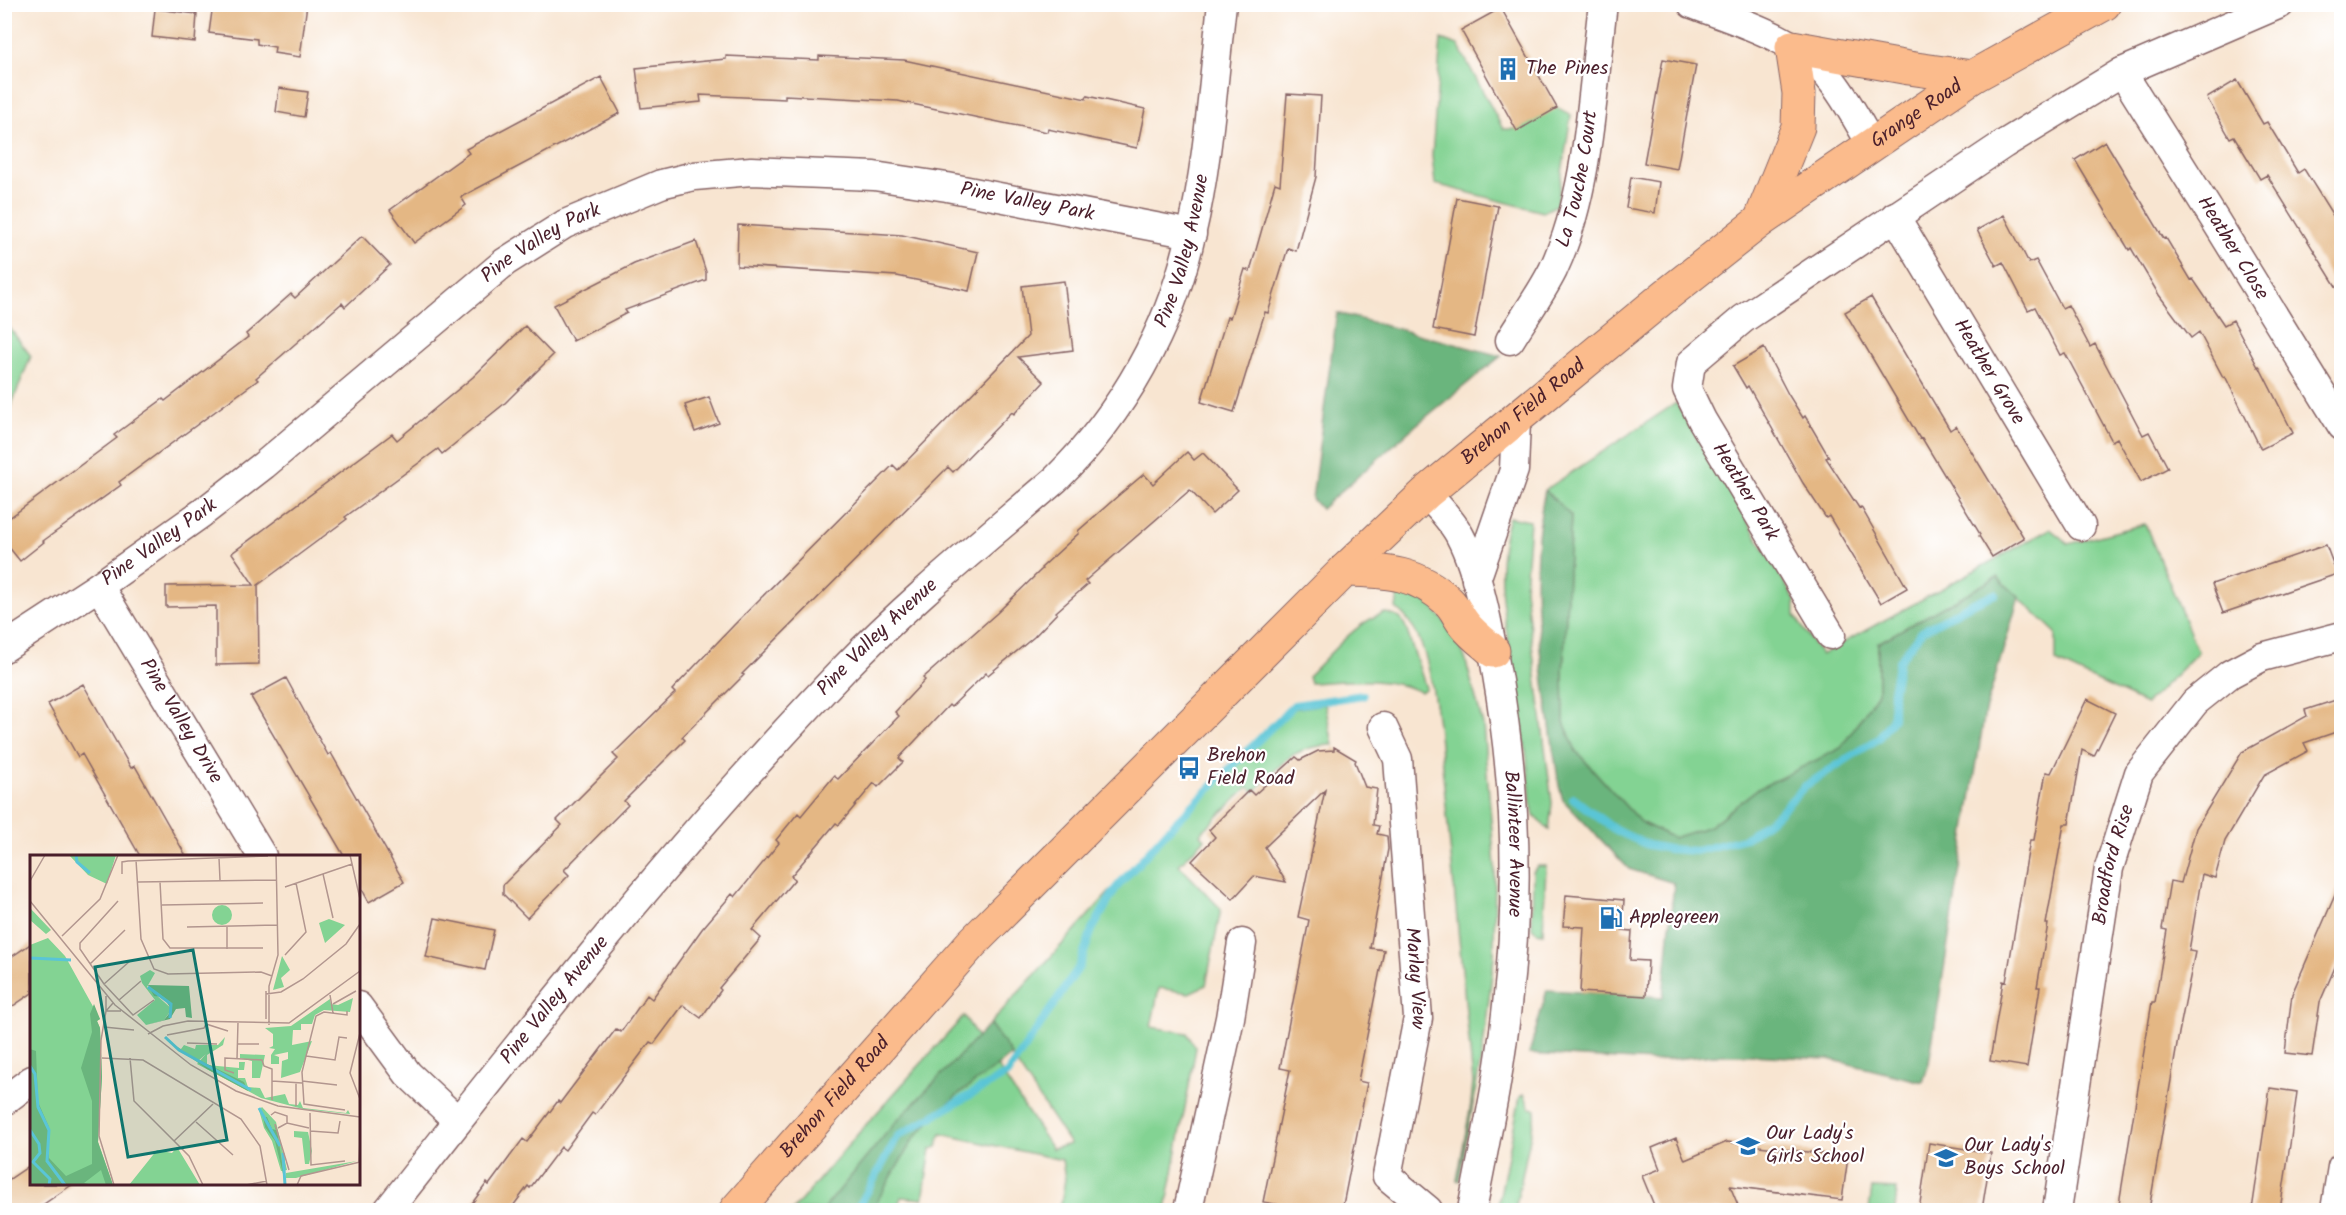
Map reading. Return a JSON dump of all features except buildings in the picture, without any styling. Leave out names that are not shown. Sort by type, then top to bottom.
[{"type":"main road","name":"Grange Road","points":[[1871,144],[1972,77],[2104,4]]},
{"type":"main road","points":[[1760,221],[1798,128],[1798,93],[1792,47],[1972,77]]},
{"type":"main road","name":"Brehon Field Road","points":[[736,1210],[971,944],[1345,570],[1426,493],[1665,296],[1760,221],[1871,144]]},
{"type":"main road","points":[[1345,570],[1403,574],[1431,586],[1452,604],[1465,625],[1493,651]]},
{"type":"street","name":"Pine Valley Avenue","points":[[388,1210],[661,874],[844,668],[920,596],[1075,460],[1107,421],[1131,385],[1157,338],[1185,262],[1201,180],[1222,4]]},
{"type":"street","name":"La Touche Court","points":[[1509,340],[1553,269],[1576,202],[1583,165],[1603,4]]},
{"type":"street","name":"Grange Road","points":[[1692,4],[1792,47],[1814,62],[1832,81],[1871,144]]},
{"type":"street","name":"Heather Park","points":[[1831,635],[1702,420],[1687,389],[1691,363],[1707,347],[1743,319],[1895,216],[2004,144],[2121,72],[2280,4]]},
{"type":"street","name":"Heather Close","points":[[2121,72],[2216,220],[2342,426]]},
{"type":"street","name":"Pine Valley Park","points":[[4,648],[99,586],[202,513],[264,465],[505,262],[565,224],[661,184],[694,176],[752,171],[874,176],[947,187],[1192,234]]},
{"type":"street","name":"Heather Grove","points":[[1895,216],[2081,526]]},
{"type":"street","points":[[1476,580],[1514,470],[1516,421]]},
{"type":"street","name":"Ballinteer Avenue","points":[[1426,493],[1459,535],[1470,558],[1493,651],[1509,754],[1514,901],[1511,964],[1501,1055],[1472,1210]]},
{"type":"street","name":"Pine Valley Drive","points":[[99,586],[261,855]]},
{"type":"street","name":"Broadford Rise","points":[[2057,1210],[2109,868],[2139,773],[2195,702],[2230,674],[2262,657],[2342,636]]},
{"type":"street","name":"Marlay View","points":[[1383,727],[1398,759],[1418,1018],[1387,1176],[1429,1210]]},
{"type":"street","points":[[1191,1210],[1230,1018],[1242,943]]},
{"type":"street","points":[[360,1009],[408,1074],[458,1121]]},
{"type":"street","points":[[4,1101],[30,1082]]},
{"type":"street","points":[[2335,1210],[2342,1167]]},
{"type":"green space","points":[[1441,39],[1458,45],[1503,129],[1520,129],[1556,107],[1571,115],[1557,205],[1543,212],[1435,184],[1432,156]]},
{"type":"green space","points":[[1337,313],[1501,356],[1415,426],[1321,509],[1312,499]]},
{"type":"green space","points":[[5,322],[31,356],[5,421]]},
{"type":"green space","points":[[1676,403],[1795,600],[1795,616],[1821,655],[2050,529],[2069,544],[2145,524],[2198,652],[2146,704],[2056,662],[2056,633],[1997,577],[1878,643],[1878,693],[1841,748],[1756,790],[1710,826],[1674,838],[1640,822],[1576,751],[1564,722],[1563,673],[1571,516],[1545,490]]},
{"type":"green space","points":[[1545,490],[1571,516],[1563,673],[1564,722],[1576,751],[1640,822],[1673,838],[1710,826],[1756,790],[1841,748],[1878,693],[1878,643],[1997,577],[2019,597],[1985,711],[1929,1063],[1923,1082],[1829,1059],[1713,1055],[1654,1061],[1529,1054],[1547,990],[1663,997],[1674,883],[1629,869],[1563,800],[1559,786],[1539,638],[1536,564]]},
{"type":"green space","points":[[1509,517],[1530,521],[1525,589],[1552,803],[1549,830],[1534,815],[1531,803],[1522,723],[1504,615],[1501,557]]},
{"type":"green space","points":[[1403,589],[1430,604],[1455,634],[1465,658],[1483,725],[1495,866],[1494,957],[1483,1048],[1459,1181],[1457,1180],[1473,1082],[1438,724],[1431,677],[1422,646],[1407,619],[1396,608],[1398,595]]},
{"type":"green space","points":[[1387,613],[1400,618],[1405,625],[1426,688],[1421,692],[1395,684],[1367,681],[1310,683],[1308,676],[1345,638],[1366,621]]},
{"type":"green space","points":[[1325,704],[1333,745],[1319,746],[1297,753],[1280,765],[1254,792],[1248,787],[1200,834],[1205,839],[1179,865],[1221,909],[1206,985],[1189,993],[1159,988],[1151,1027],[1187,1033],[1196,1048],[1166,1210],[1114,1210],[1108,1202],[1111,1210],[1060,1210],[1065,1179],[1062,1160],[941,1134],[937,1147],[931,1149],[923,1199],[901,1197],[896,1210],[793,1210],[964,1016],[1052,1149],[1070,1144],[990,1024],[1160,836],[1286,710]]},
{"type":"green space","points":[[1537,866],[1546,866],[1543,933],[1532,928],[1533,872]]},
{"type":"green space","points":[[990,1024],[1012,1055],[955,1097],[914,1138],[872,1210],[823,1210],[894,1124]]},
{"type":"green space","points":[[1524,1094],[1530,1108],[1536,1109],[1515,1210],[1497,1210],[1520,1097]]},
{"type":"green space","points":[[1872,1188],[1897,1189],[1895,1210],[1869,1210]]},
{"type":"waterway","points":[[1573,798],[1615,830],[1648,845],[1696,851],[1746,838],[1780,812],[1805,786],[1878,739],[1893,718],[1893,691],[1899,661],[1922,631],[1973,603],[1995,594]]},
{"type":"waterway","points":[[857,1210],[898,1136],[1007,1074],[1079,967],[1092,930],[1116,888],[1169,829],[1294,705],[1363,695]]},
{"type":"place","name":"The Pines","points":[[1508,69]]},
{"type":"place","name":"Brehon Field Road","points":[[1189,768]]},
{"type":"place","name":"Applegreen","points":[[1611,918]]},
{"type":"place","name":"Our Lady's Girls School","points":[[1748,1146]]},
{"type":"place","name":"Our Lady's Boys School","points":[[1946,1158]]}]
